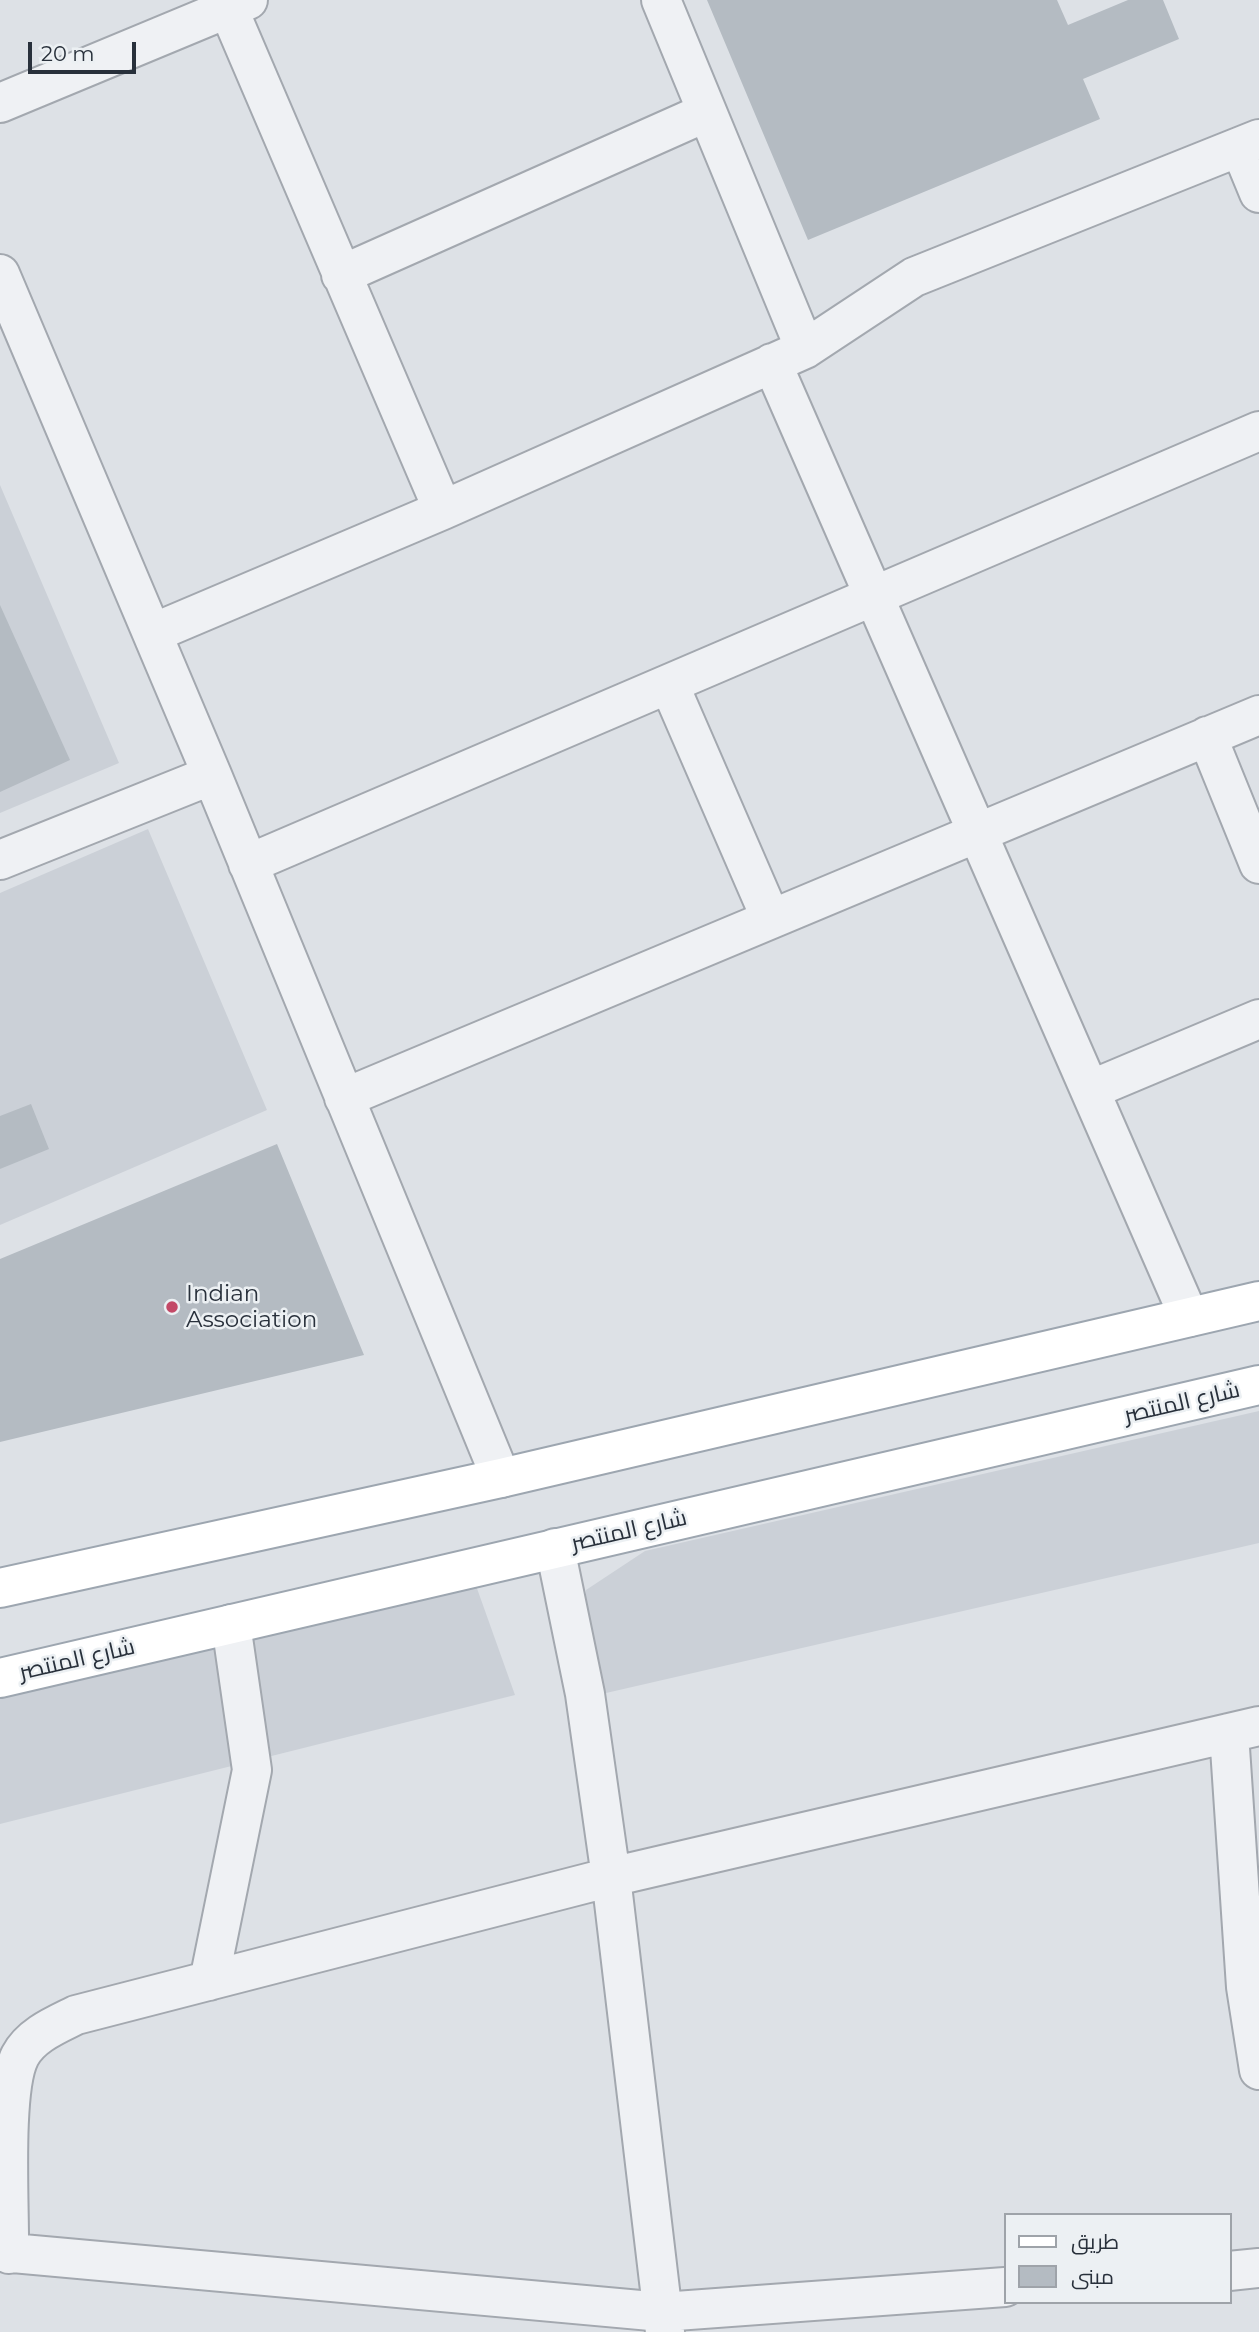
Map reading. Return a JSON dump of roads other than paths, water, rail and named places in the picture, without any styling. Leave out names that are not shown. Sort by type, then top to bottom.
[{"type":"main road","points":[[0,1588],[501,1478],[1259,1301]]},
{"type":"main road","name":"شارع المنتصر","points":[[0,1678],[1259,1385]]},
{"type":"street","points":[[661,0],[707,113],[788,356],[875,596],[1189,1317]]},
{"type":"street","points":[[0,103],[238,4],[341,275],[443,510]]},
{"type":"street","points":[[341,275],[707,113]]},
{"type":"street","points":[[153,633],[443,510],[788,356],[914,277],[1250,143],[1259,193]]},
{"type":"street","points":[[0,274],[153,633],[501,1478]]},
{"type":"street","points":[[248,864],[1259,431]]},
{"type":"street","points":[[669,684],[771,919]]},
{"type":"street","points":[[344,1098],[1259,715]]},
{"type":"street","points":[[1207,736],[1259,864]]},
{"type":"street","points":[[0,860],[212,775]]},
{"type":"street","points":[[1090,1090],[1259,1019]]},
{"type":"street","points":[[555,1548],[585,1694],[611,1877],[664,2322]]},
{"type":"street","points":[[209,1981],[252,1770],[232,1624]]},
{"type":"street","points":[[1004,2287],[664,2322],[5,2253],[10,2088],[21,2055],[45,2030],[76,2015],[611,1877],[1244,1730],[1252,1987],[1259,2070]]},
{"type":"street","points":[[1231,2271],[1259,2268]]},
{"type":"place","name":"Indian Association","points":[[172,1307]]}]
